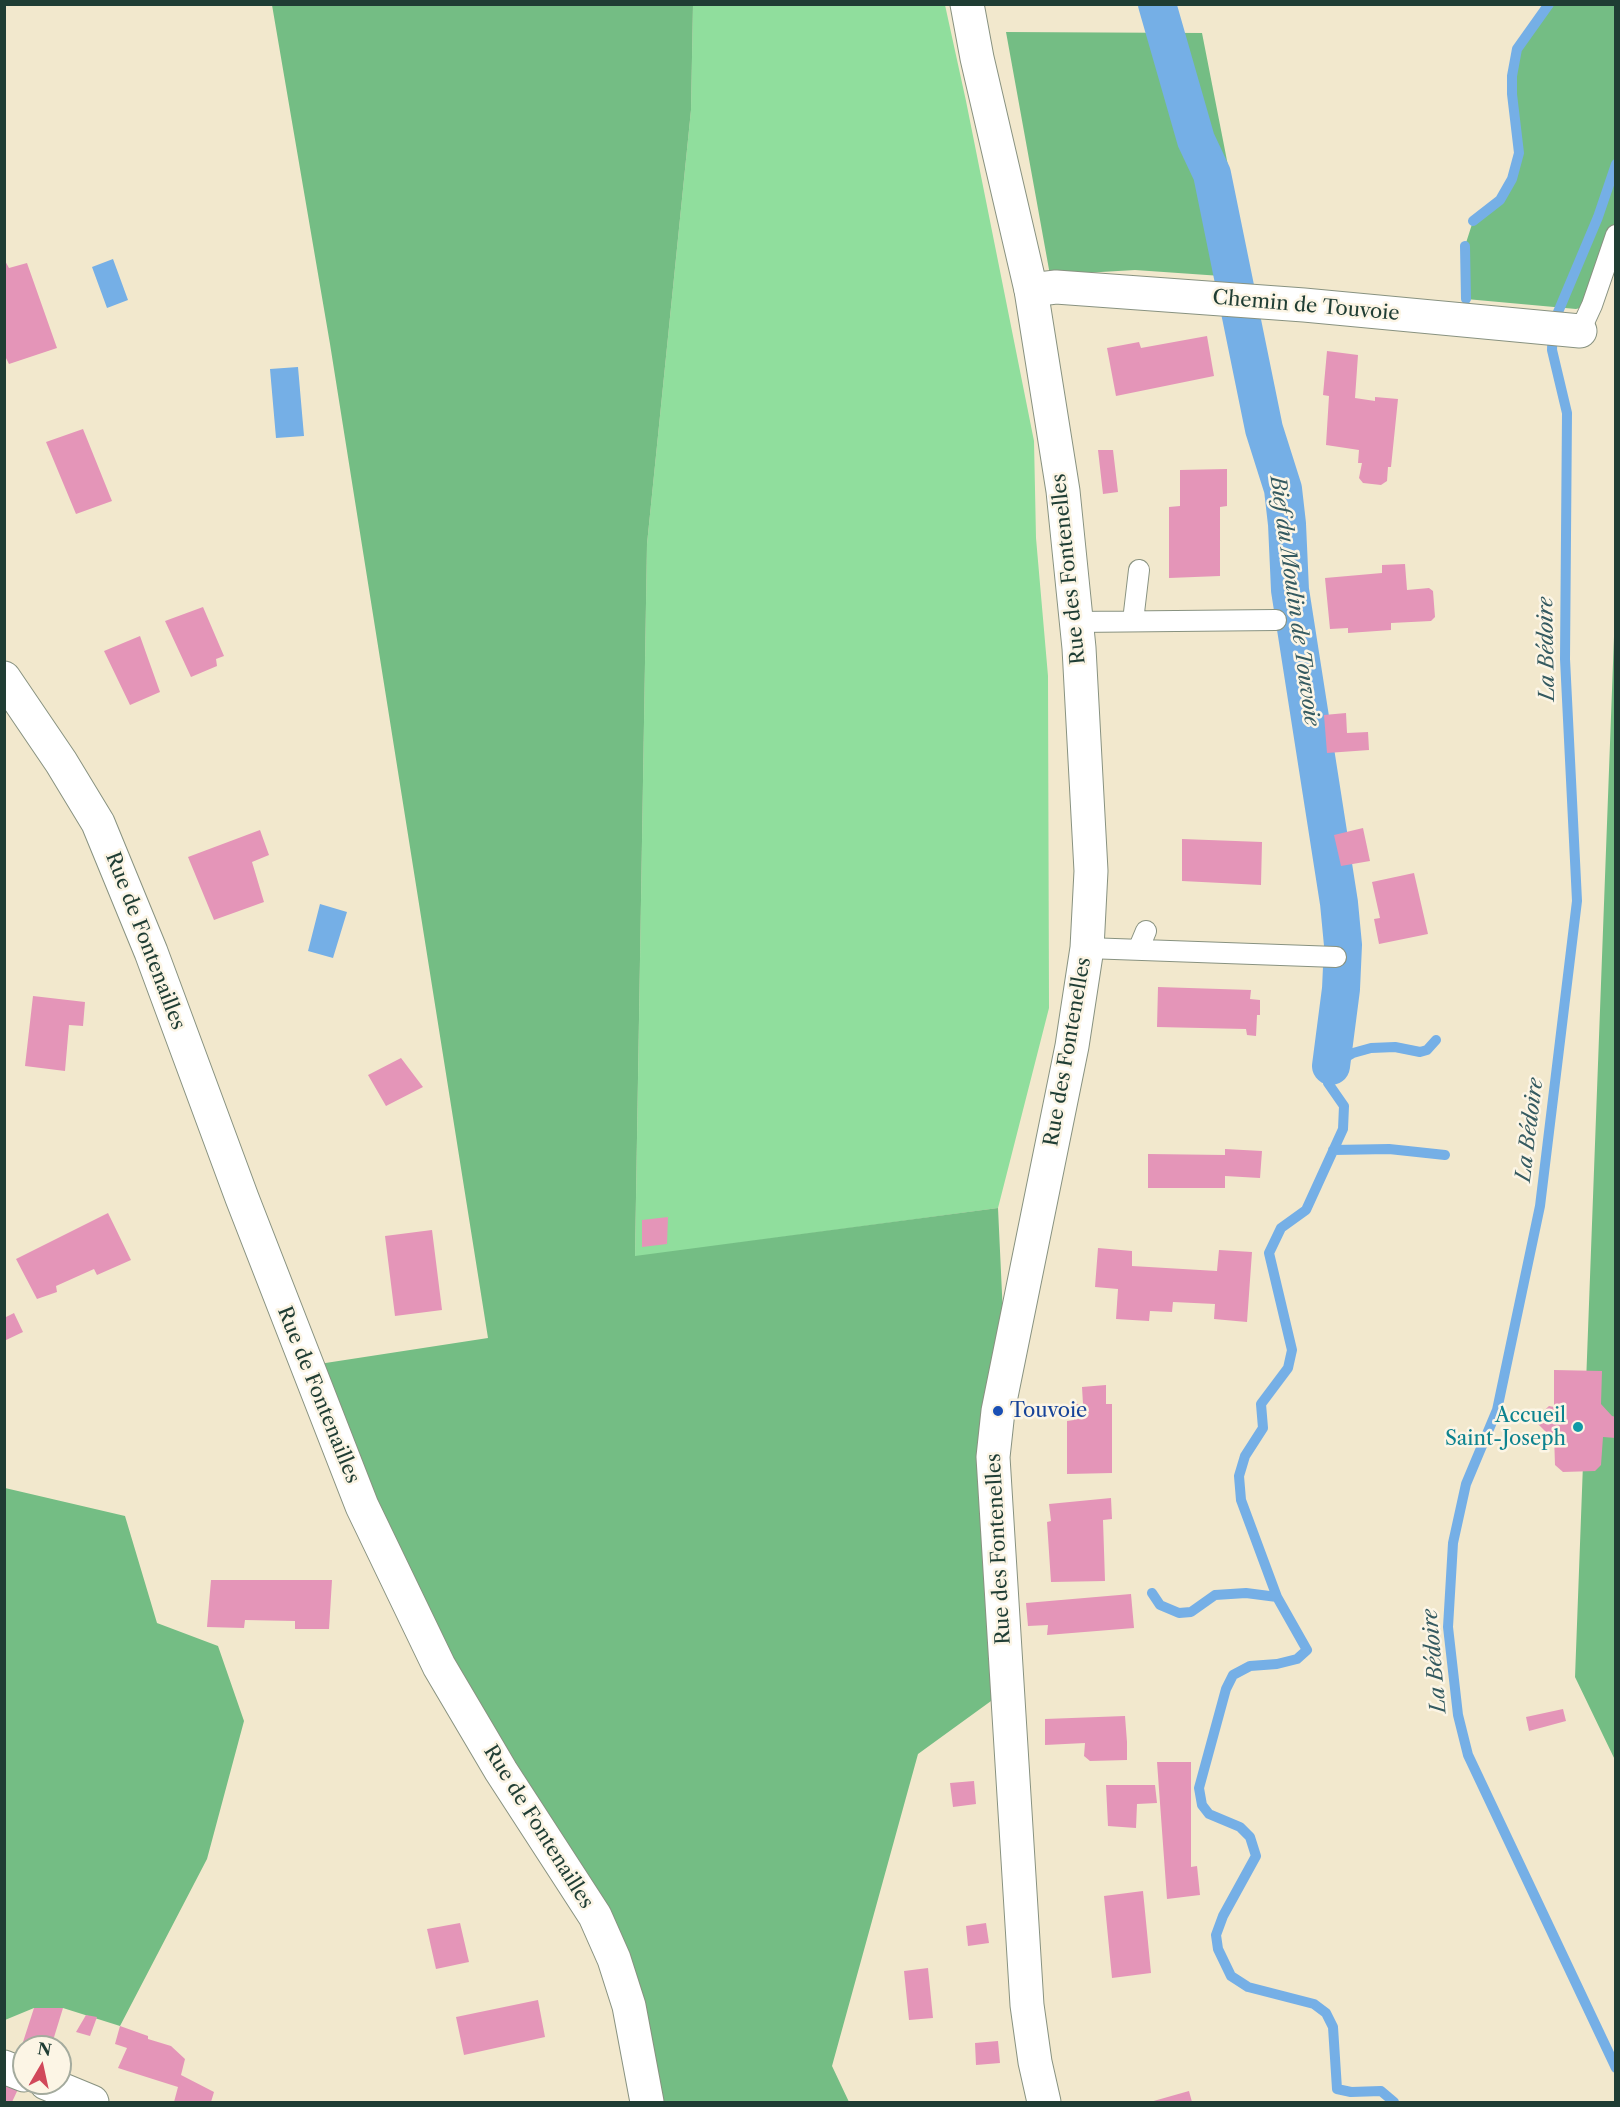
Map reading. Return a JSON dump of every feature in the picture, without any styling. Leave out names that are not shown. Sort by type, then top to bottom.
[{"type":"street","name":"Rue des Fontenelles","points":[[967,4],[977,58],[1031,290],[1063,490],[1076,622],[1091,871],[1087,948],[1072,1046],[998,1411],[993,1457],[1027,2005],[1035,2062],[1044,2103]]},
{"type":"street","name":"Chemin de Touvoie","points":[[1031,290],[1056,286],[1262,302],[1574,331]]},
{"type":"street","name":"Rue de Fontenailles","points":[[4,678],[62,762],[98,823],[151,952],[237,1187],[362,1506],[439,1666],[501,1771],[595,1916],[614,1959],[629,2006],[647,2103]]},
{"type":"street","points":[[72,2094],[92,2103]]},
{"type":"lane","points":[[1574,331],[1592,305],[1616,235]]},
{"type":"lane","points":[[1133,621],[1139,570]]},
{"type":"lane","points":[[1076,622],[1276,620]]},
{"type":"lane","points":[[1138,950],[1146,931]]},
{"type":"lane","points":[[1087,948],[1336,957]]},
{"type":"green space","points":[[272,5],[693,5],[691,110],[647,544],[635,1256],[998,1208],[1020,1680],[918,1754],[832,2066],[849,2102],[647,2102],[629,2006],[501,1771],[306,1366],[488,1338],[330,344]]},
{"type":"green space","points":[[693,5],[945,5],[1034,441],[1036,538],[1048,676],[1049,1008],[998,1208],[635,1257],[647,544],[691,110]]},
{"type":"green space","points":[[1549,5],[1615,5],[1615,235],[1592,305],[1576,309],[1466,299],[1465,246],[1473,221],[1500,200],[1512,179],[1519,153],[1512,94],[1512,76],[1517,49]]},
{"type":"green space","points":[[1006,32],[1202,33],[1250,278],[1135,270],[1050,275]]},
{"type":"green space","points":[[1615,610],[1615,1760],[1575,1677]]},
{"type":"green space","points":[[5,1488],[125,1516],[157,1623],[218,1646],[244,1721],[207,1859],[120,2026],[63,2008],[34,2008],[5,2020]]},
{"type":"water","points":[[113,259],[128,300],[107,308],[92,267]]},
{"type":"water","points":[[298,367],[304,436],[276,438],[270,369]]},
{"type":"water","points":[[320,904],[347,912],[333,958],[308,951]]},
{"type":"building","points":[[4,259],[9,268],[27,263],[57,348],[9,364],[4,354]]},
{"type":"building","points":[[1207,336],[1214,376],[1116,396],[1107,348],[1139,342],[1141,348]]},
{"type":"building","points":[[1327,351],[1358,355],[1355,398],[1375,401],[1375,397],[1398,399],[1391,467],[1388,467],[1387,481],[1381,485],[1363,483],[1359,478],[1362,463],[1358,463],[1359,450],[1326,445],[1329,396],[1323,395]]},
{"type":"building","points":[[83,429],[112,501],[76,514],[46,442]]},
{"type":"building","points":[[1098,450],[1113,450],[1118,492],[1103,494]]},
{"type":"building","points":[[1227,469],[1227,506],[1220,507],[1220,576],[1169,578],[1169,507],[1180,506],[1180,470]]},
{"type":"building","points":[[1405,564],[1407,590],[1429,588],[1433,591],[1435,617],[1431,621],[1391,623],[1391,630],[1348,633],[1348,628],[1330,629],[1325,578],[1382,573],[1382,565]]},
{"type":"building","points":[[203,607],[224,656],[216,659],[217,666],[191,677],[165,621]]},
{"type":"building","points":[[140,636],[160,692],[130,705],[104,651]]},
{"type":"building","points":[[1346,713],[1347,733],[1368,732],[1369,750],[1327,753],[1324,715]]},
{"type":"building","points":[[1363,828],[1370,861],[1341,866],[1334,835]]},
{"type":"building","points":[[260,830],[269,855],[252,862],[264,902],[214,920],[188,857]]},
{"type":"building","points":[[1182,839],[1262,842],[1261,885],[1182,881]]},
{"type":"building","points":[[1414,873],[1428,934],[1379,944],[1374,919],[1380,918],[1372,882]]},
{"type":"building","points":[[1158,987],[1251,990],[1250,999],[1260,1000],[1256,1036],[1247,1035],[1246,1029],[1157,1027]]},
{"type":"building","points":[[33,996],[85,1002],[83,1026],[69,1025],[65,1071],[25,1066]]},
{"type":"building","points":[[401,1058],[423,1087],[386,1106],[368,1075]]},
{"type":"building","points":[[1225,1149],[1262,1151],[1260,1178],[1225,1176],[1225,1188],[1148,1188],[1148,1154],[1225,1155]]},
{"type":"building","points":[[108,1213],[131,1260],[97,1275],[94,1269],[56,1286],[57,1292],[37,1299],[16,1259]]},
{"type":"building","points":[[668,1217],[667,1244],[642,1247],[642,1220]]},
{"type":"building","points":[[432,1230],[442,1310],[395,1316],[385,1236]]},
{"type":"building","points":[[1098,1248],[1132,1251],[1132,1266],[1217,1271],[1219,1250],[1252,1252],[1247,1322],[1214,1319],[1215,1304],[1173,1302],[1172,1312],[1150,1311],[1149,1321],[1116,1319],[1118,1289],[1095,1287]]},
{"type":"building","points":[[14,1313],[23,1332],[4,1341],[4,1318]]},
{"type":"building","name":"Accueil Saint-Joseph","points":[[1554,1370],[1602,1371],[1601,1404],[1612,1416],[1616,1417],[1616,1438],[1603,1437],[1601,1465],[1595,1471],[1563,1472],[1555,1465],[1554,1435],[1548,1434],[1534,1420],[1549,1406],[1554,1407]]},
{"type":"building","points":[[1106,1385],[1106,1404],[1112,1404],[1112,1473],[1067,1474],[1067,1421],[1074,1420],[1074,1404],[1083,1404],[1082,1387]]},
{"type":"building","points":[[1111,1498],[1112,1519],[1103,1520],[1105,1581],[1051,1582],[1047,1522],[1051,1521],[1049,1504]]},
{"type":"building","points":[[211,1580],[332,1580],[329,1629],[295,1629],[295,1621],[245,1620],[244,1628],[207,1627]]},
{"type":"building","points":[[1131,1594],[1134,1628],[1047,1635],[1048,1625],[1028,1626],[1026,1603]]},
{"type":"building","points":[[1563,1709],[1566,1721],[1529,1731],[1526,1717]]},
{"type":"building","points":[[1125,1716],[1127,1760],[1090,1761],[1084,1756],[1085,1743],[1045,1745],[1045,1719]]},
{"type":"building","points":[[1157,1762],[1191,1762],[1191,1867],[1197,1866],[1200,1895],[1167,1899]]},
{"type":"building","points":[[974,1781],[976,1804],[953,1807],[950,1783]]},
{"type":"building","points":[[1106,1785],[1155,1785],[1157,1803],[1137,1804],[1136,1828],[1108,1826]]},
{"type":"building","points":[[1143,1891],[1151,1973],[1112,1978],[1104,1896]]},
{"type":"building","points":[[460,1923],[469,1962],[436,1969],[427,1929]]},
{"type":"building","points":[[986,1923],[989,1943],[968,1946],[966,1926]]},
{"type":"building","points":[[928,1968],[933,2018],[909,2020],[904,1971]]},
{"type":"building","points":[[538,2000],[545,2037],[464,2055],[456,2017]]},
{"type":"building","points":[[34,2008],[63,2008],[55,2035],[25,2035]]},
{"type":"building","points":[[86,2015],[97,2017],[90,2036],[76,2032]]},
{"type":"building","points":[[120,2026],[148,2036],[148,2039],[171,2046],[185,2059],[181,2075],[214,2092],[211,2102],[174,2102],[178,2087],[118,2068],[127,2048],[115,2044]]},
{"type":"building","points":[[998,2041],[1000,2063],[976,2065],[975,2043]]},
{"type":"building","points":[[4,2079],[12,2082],[12,2095],[15,2095],[12,2102],[4,2102]]},
{"type":"building","points":[[1189,2091],[1192,2102],[1150,2102]]},
{"type":"waterway","name":"Bief du Moulin de Touvoie","points":[[1157,4],[1196,140],[1212,174],[1264,429],[1283,489],[1290,590],[1339,903],[1343,945],[1341,989],[1331,1066]]},
{"type":"waterway","name":"La Bédoire","points":[[1473,221],[1500,200],[1512,179],[1519,153],[1512,94],[1512,76],[1517,49],[1549,4]]},
{"type":"waterway","name":"La Bédoire","points":[[1616,164],[1598,217],[1553,324],[1552,350],[1567,413],[1565,659],[1577,901],[1540,1206],[1497,1410],[1466,1484],[1453,1543],[1448,1627],[1458,1715],[1468,1755],[1616,2068]]},
{"type":"waterway","name":"La Bédoire","points":[[1465,246],[1466,299]]},
{"type":"waterway","name":"La Bédoire","points":[[1394,2102],[1381,2091],[1351,2092],[1337,2089],[1333,2027],[1326,2013],[1314,2004],[1248,1987],[1231,1976],[1218,1949],[1216,1935],[1223,1916],[1256,1856],[1250,1837],[1240,1827],[1209,1814],[1202,1805],[1199,1788],[1226,1689],[1233,1675],[1250,1666],[1277,1664],[1297,1659],[1307,1650],[1277,1597],[1241,1500],[1239,1476],[1245,1456],[1263,1428],[1261,1404],[1288,1368],[1292,1350],[1269,1253],[1281,1228],[1306,1210],[1343,1129],[1344,1106],[1328,1083],[1331,1066],[1353,1053],[1371,1048],[1395,1047],[1420,1052],[1427,1050],[1436,1040]]},
{"type":"waterway","points":[[1333,1150],[1389,1149],[1445,1155]]},
{"type":"waterway","points":[[1152,1593],[1160,1605],[1179,1613],[1191,1612],[1215,1595],[1246,1593],[1277,1597]]},
{"type":"place","name":"Touvoie","points":[[998,1411]]},
{"type":"place","name":"Accueil Saint-Joseph","points":[[1578,1427]]}]
